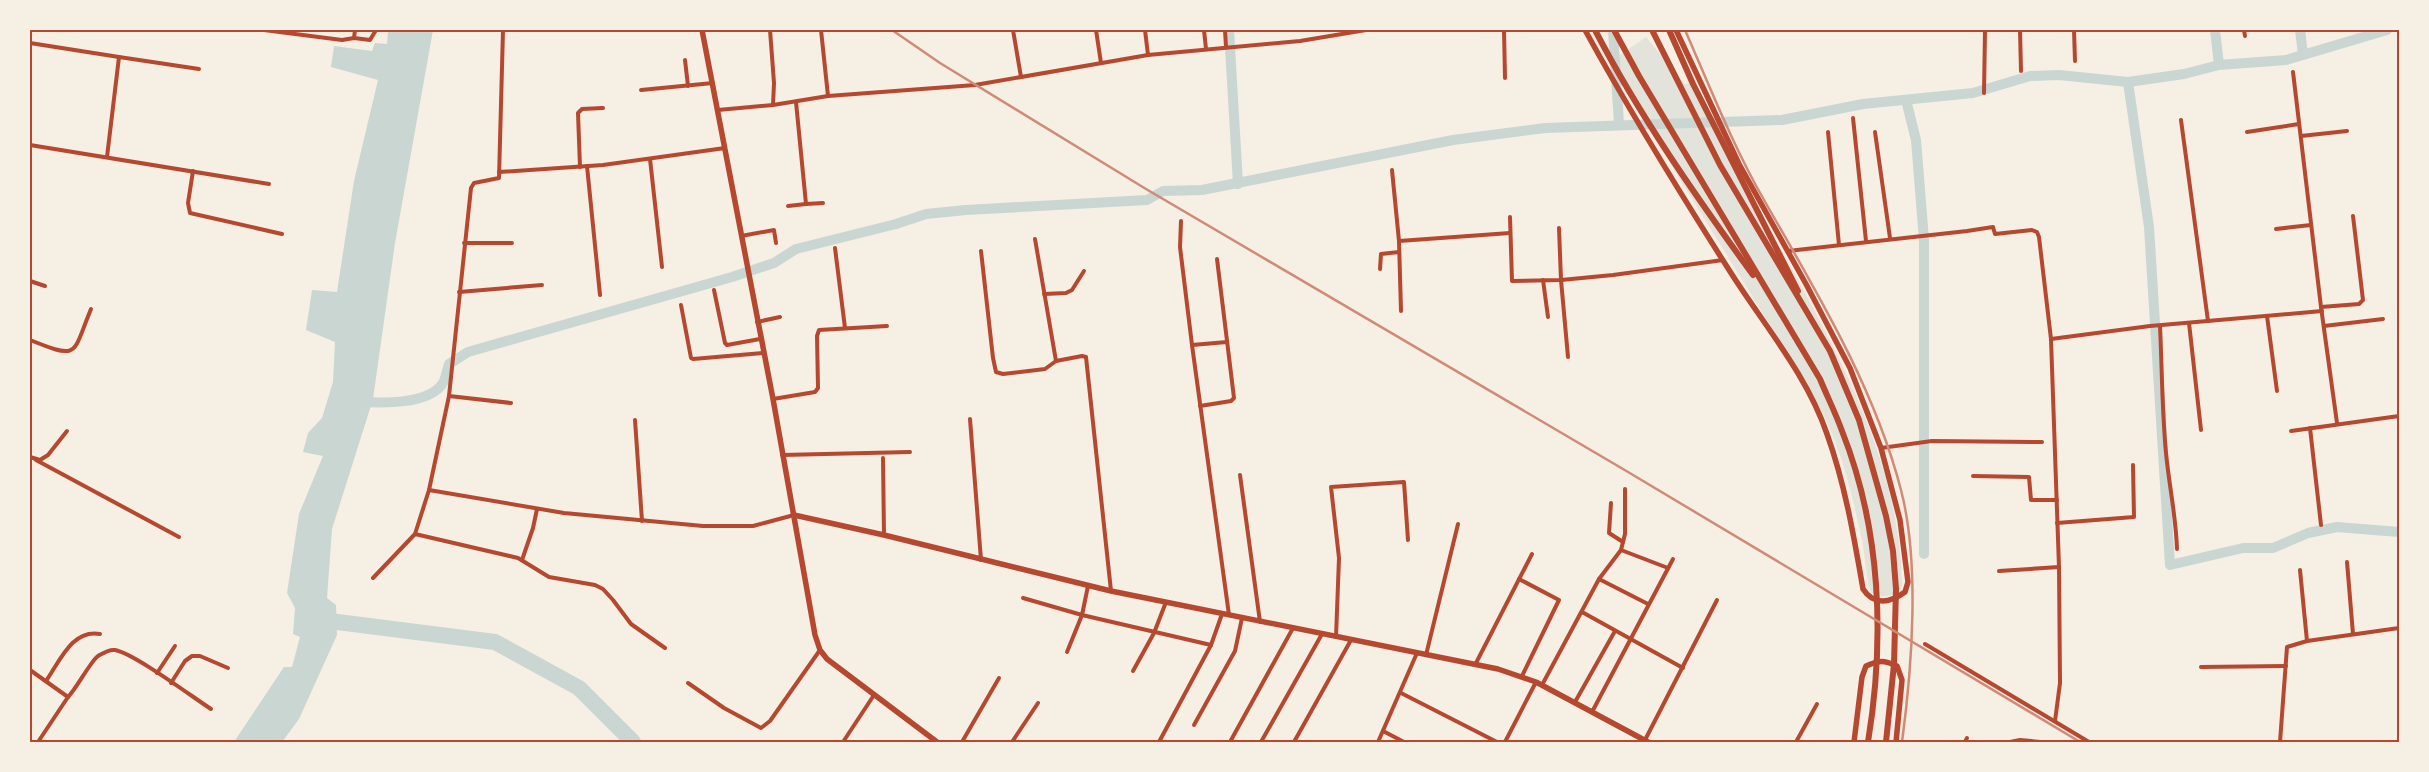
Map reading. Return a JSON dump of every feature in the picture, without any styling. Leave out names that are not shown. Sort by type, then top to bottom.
[{"type":"main road","points":[[702,30],[773,399],[815,635],[820,650],[827,659],[934,741]]},
{"type":"main road","points":[[1585,30],[1643,130],[1723,260],[1792,365],[1827,433],[1855,539],[1863,589],[1869,597],[1879,602],[1896,598],[1905,592],[1908,582],[1900,520],[1881,448],[1850,368],[1739,164],[1676,30]]},
{"type":"main road","points":[[1595,30],[1618,71],[1700,202],[1775,304]]},
{"type":"main road","points":[[1614,30],[1639,76],[1820,379],[1843,432],[1860,488],[1872,544],[1877,603],[1878,661],[1868,742]]},
{"type":"main road","points":[[1652,30],[1720,165],[1830,351],[1860,420],[1871,457],[1893,551],[1896,590],[1894,664],[1886,742]]},
{"type":"main road","points":[[1669,30],[1693,84],[1789,271],[1811,319]]},
{"type":"main road","points":[[794,515],[884,535],[1088,586],[1522,676],[1575,702],[1646,741]]},
{"type":"main road","points":[[1854,742],[1862,677],[1866,666],[1878,661],[1887,661],[1897,666],[1902,680],[1896,742]]},
{"type":"street","points":[[264,30],[342,40],[354,38],[370,40],[376,30]]},
{"type":"street","points":[[354,38],[355,30]]},
{"type":"street","points":[[373,578],[415,534],[428,490],[449,396],[471,185],[497,179],[499,172],[503,30]]},
{"type":"street","points":[[770,30],[774,83],[773,105]]},
{"type":"street","points":[[821,30],[828,96]]},
{"type":"street","points":[[1013,30],[1021,77]]},
{"type":"street","points":[[1096,30],[1101,63]]},
{"type":"street","points":[[1145,30],[1148,55]]},
{"type":"street","points":[[1204,30],[1206,49]]},
{"type":"street","points":[[1225,30],[1227,47]]},
{"type":"street","points":[[718,110],[773,105],[828,96],[975,85],[1148,55],[1300,41],[1344,32],[1366,30]]},
{"type":"street","points":[[1504,30],[1505,78]]},
{"type":"street","points":[[1984,94],[1985,30]]},
{"type":"street","points":[[2020,30],[2021,71]]},
{"type":"street","points":[[2074,30],[2075,61]]},
{"type":"street","points":[[2244,30],[2245,36]]},
{"type":"street","points":[[30,43],[199,69]]},
{"type":"street","points":[[107,157],[119,57]]},
{"type":"street","points":[[685,60],[688,86]]},
{"type":"street","points":[[2293,72],[2321,309],[2337,423]]},
{"type":"street","points":[[642,90],[713,83]]},
{"type":"street","points":[[796,102],[806,204]]},
{"type":"street","points":[[580,167],[578,113],[582,109],[603,108]]},
{"type":"street","points":[[1853,118],[1866,241]]},
{"type":"street","points":[[2181,120],[2208,322]]},
{"type":"street","points":[[2247,132],[2300,124]]},
{"type":"street","points":[[2301,136],[2347,131]]},
{"type":"street","points":[[1828,132],[1839,245]]},
{"type":"street","points":[[1875,132],[1890,238]]},
{"type":"street","points":[[30,145],[269,184]]},
{"type":"street","points":[[499,172],[580,167],[725,148]]},
{"type":"street","points":[[650,159],[662,267]]},
{"type":"street","points":[[587,166],[600,295]]},
{"type":"street","points":[[1392,170],[1399,241],[1401,311]]},
{"type":"street","points":[[193,171],[188,203],[190,214],[282,234]]},
{"type":"street","points":[[788,206],[823,203]]},
{"type":"street","points":[[2051,340],[2150,326],[2267,316],[2359,304],[2363,300],[2354,216]]},
{"type":"street","points":[[1510,217],[1511,280],[1561,280],[1723,260]]},
{"type":"street","points":[[1159,742],[1226,615],[1180,247],[1181,221]]},
{"type":"street","points":[[2276,229],[2312,225]]},
{"type":"street","points":[[1788,251],[1918,235],[1967,232],[1993,226],[1994,234],[2032,230],[2037,232],[2051,340],[2057,500],[2060,683],[2055,721]]},
{"type":"street","points":[[1559,228],[1561,280],[1568,357]]},
{"type":"street","points":[[741,236],[774,230],[776,243]]},
{"type":"street","points":[[1399,241],[1510,234]]},
{"type":"street","points":[[1035,239],[1056,361]]},
{"type":"street","points":[[464,243],[512,243]]},
{"type":"street","points":[[835,248],[845,328]]},
{"type":"street","points":[[981,251],[992,358],[996,372],[1003,374],[1045,369],[1056,361],[1082,356],[1086,358],[1111,591]]},
{"type":"street","points":[[1380,269],[1381,254],[1399,252]]},
{"type":"street","points":[[1200,406],[1233,400],[1217,260]]},
{"type":"street","points":[[1044,294],[1066,293],[1072,290],[1084,271]]},
{"type":"street","points":[[1543,280],[1548,317]]},
{"type":"street","points":[[30,281],[45,286]]},
{"type":"street","points":[[459,292],[542,285]]},
{"type":"street","points":[[714,290],[725,343],[727,345],[760,339]]},
{"type":"street","points":[[680,305],[691,358],[763,353]]},
{"type":"street","points":[[30,340],[60,352],[68,352],[74,349],[91,309]]},
{"type":"street","points":[[2267,316],[2277,392]]},
{"type":"street","points":[[757,322],[780,317]]},
{"type":"street","points":[[2324,326],[2383,319]]},
{"type":"street","points":[[2189,323],[2201,430]]},
{"type":"street","points":[[773,399],[815,392],[818,384],[818,331],[887,326]]},
{"type":"street","points":[[2159,326],[2164,430],[2176,520],[2177,549]]},
{"type":"street","points":[[1192,345],[1227,342]]},
{"type":"street","points":[[449,396],[511,403]]},
{"type":"street","points":[[2291,431],[2337,423],[2399,416]]},
{"type":"street","points":[[970,419],[981,560]]},
{"type":"street","points":[[635,420],[642,521]]},
{"type":"street","points":[[2310,428],[2321,525]]},
{"type":"street","points":[[36,460],[48,455],[67,431]]},
{"type":"street","points":[[1881,448],[1932,441],[2042,442]]},
{"type":"street","points":[[782,455],[910,452]]},
{"type":"street","points":[[30,457],[179,537]]},
{"type":"street","points":[[883,458],[884,535]]},
{"type":"street","points":[[2057,523],[2134,517],[2132,465]]},
{"type":"street","points":[[1240,475],[1260,622]]},
{"type":"street","points":[[1974,476],[2029,477],[2031,500],[2057,500]]},
{"type":"street","points":[[1336,637],[1339,558],[1331,487],[1401,480],[1404,482],[1408,540]]},
{"type":"street","points":[[1542,685],[1599,579],[1621,550],[1625,534],[1625,489]]},
{"type":"street","points":[[428,490],[537,508],[642,521],[727,528],[753,526],[794,515]]},
{"type":"street","points":[[1611,503],[1609,533],[1623,542]]},
{"type":"street","points":[[522,560],[534,528],[537,508]]},
{"type":"street","points":[[1426,655],[1458,524]]},
{"type":"street","points":[[415,534],[522,560],[549,577],[583,582],[603,589],[631,624],[665,648]]},
{"type":"street","points":[[1621,550],[1668,568]]},
{"type":"street","points":[[1476,665],[1532,554]]},
{"type":"street","points":[[1592,712],[1673,559]]},
{"type":"street","points":[[2347,562],[2353,634]]},
{"type":"street","points":[[2000,571],[2059,567]]},
{"type":"street","points":[[2300,570],[2307,641]]},
{"type":"street","points":[[1519,579],[1560,600],[1522,676]]},
{"type":"street","points":[[1599,579],[1648,604]]},
{"type":"street","points":[[1067,652],[1082,615],[1088,586]]},
{"type":"street","points":[[1023,598],[1154,633],[1211,645]]},
{"type":"street","points":[[1646,741],[1717,600]]},
{"type":"street","points":[[1133,671],[1154,633],[1166,602]]},
{"type":"street","points":[[1582,612],[1683,668]]},
{"type":"street","points":[[1194,725],[1235,651],[1242,618]]},
{"type":"street","points":[[1230,742],[1293,628]]},
{"type":"street","points":[[2280,742],[2287,647],[2307,641],[2399,628]]},
{"type":"street","points":[[1575,702],[1615,631]]},
{"type":"street","points":[[46,681],[74,640],[84,634],[100,634]]},
{"type":"street","points":[[1260,742],[1322,634]]},
{"type":"street","points":[[1294,742],[1350,640]]},
{"type":"street","points":[[1925,644],[2089,742]]},
{"type":"street","points":[[156,673],[175,646]]},
{"type":"street","points":[[38,742],[68,697],[79,685],[95,658],[110,650],[117,650],[135,659],[211,709]]},
{"type":"street","points":[[688,683],[724,708],[762,728],[766,727],[820,650]]},
{"type":"street","points":[[1378,742],[1417,654]]},
{"type":"street","points":[[171,683],[185,662],[192,656],[200,656],[228,668]]},
{"type":"street","points":[[2200,667],[2286,666]]},
{"type":"street","points":[[30,670],[68,697]]},
{"type":"street","points":[[962,742],[999,678]]},
{"type":"street","points":[[1505,742],[1536,682]]},
{"type":"street","points":[[1401,693],[1497,742]]},
{"type":"street","points":[[843,742],[874,695]]},
{"type":"street","points":[[1012,742],[1038,703]]},
{"type":"street","points":[[1796,742],[1817,704]]},
{"type":"street","points":[[1383,731],[1404,742]]},
{"type":"street","points":[[2010,742],[2020,740],[2041,742]]},
{"type":"shaded area","points":[[388,30],[433,30],[395,243],[373,399],[332,529],[327,598],[336,605],[337,635],[299,719],[282,742],[234,742],[284,667],[292,667],[300,637],[293,634],[295,608],[287,593],[299,514],[323,456],[303,452],[308,433],[322,418],[333,382],[335,342],[306,330],[312,290],[337,292],[354,181],[378,80],[331,67],[334,46],[372,51],[375,43],[387,44]]},
{"type":"shaded area","points":[[1646,37],[1685,84],[1695,81],[1851,385],[1871,433],[1887,483],[1898,534],[1902,586],[1893,594],[1880,596],[1872,593],[1870,589],[1863,546],[1849,484],[1828,423],[1807,385],[1608,63]]},
{"type":"waterway","points":[[1229,30],[1238,184]]},
{"type":"waterway","points":[[1613,30],[1619,124]]},
{"type":"waterway","points":[[2215,30],[2219,65]]},
{"type":"waterway","points":[[2300,30],[2303,54]]},
{"type":"waterway","points":[[360,402],[380,403],[416,399],[436,390],[443,383],[449,364],[468,352],[732,277],[774,263],[796,249],[896,224],[926,214],[1147,200],[1163,191],[1202,190],[1453,140],[1545,128],[1782,120],[1863,104],[1973,93],[2030,76],[2059,75],[2128,82],[2184,74],[2219,65],[2286,60],[2387,30]]},
{"type":"waterway","points":[[2128,82],[2149,227],[2170,565],[2243,548],[2273,548],[2308,533],[2337,527],[2399,532]]},
{"type":"waterway","points":[[1906,100],[1916,140],[1924,240],[1924,554]]},
{"type":"waterway","points":[[314,619],[495,642],[579,688],[633,742]]},
{"type":"railway","points":[[892,30],[940,63],[1146,189],[1623,469],[2080,742]]},
{"type":"railway","points":[[1685,30],[1742,159],[1824,305],[1860,377],[1890,451],[1901,490],[1911,550],[1911,649],[1902,742]]}]
